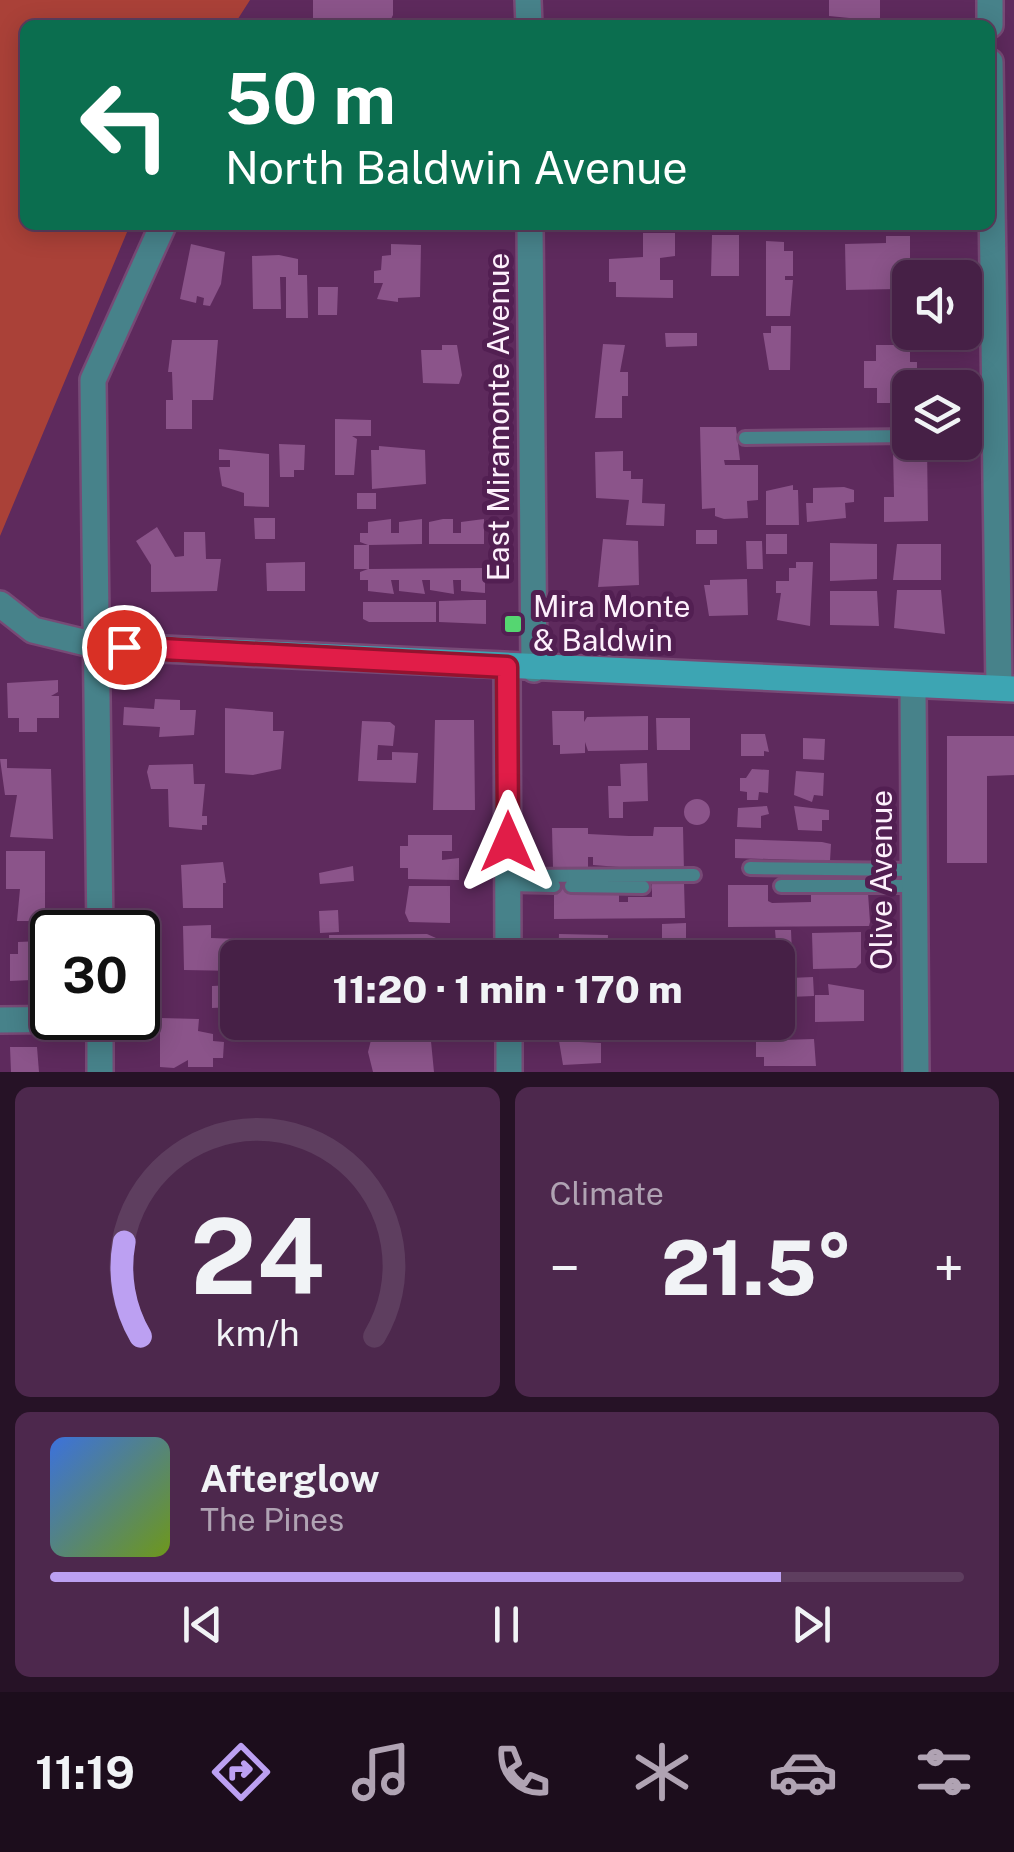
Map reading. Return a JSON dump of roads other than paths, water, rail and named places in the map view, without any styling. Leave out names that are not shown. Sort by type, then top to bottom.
[{"type":"street","points":[[100,910],[93,380],[161,230]]},
{"type":"street","name":"East Miramonte Avenue","points":[[530,230],[534,668]]},
{"type":"street","points":[[0,604],[33,630],[99,646],[913,688],[1007,689],[996,435],[993,230]]},
{"type":"street","points":[[507,667],[508,940]]},
{"type":"street","name":"Olive Avenue","points":[[913,688],[916,1072]]},
{"type":"street","points":[[0,1020],[30,1019]]},
{"type":"street","points":[[100,1040],[100,1072]]},
{"type":"street","points":[[509,1040],[509,1072]]},
{"type":"lane","points":[[982,435],[996,435]]},
{"type":"lane","points":[[745,438],[892,436]]},
{"type":"lane","points":[[750,868],[915,878]]},
{"type":"lane","points":[[508,881],[694,875]]},
{"type":"lane","points":[[781,886],[915,878]]},
{"type":"lane","points":[[508,881],[554,886]]},
{"type":"lane","points":[[571,886],[644,887]]},
{"type":"place","name":"Mira Monte & Baldwin","points":[[513,624]]}]
